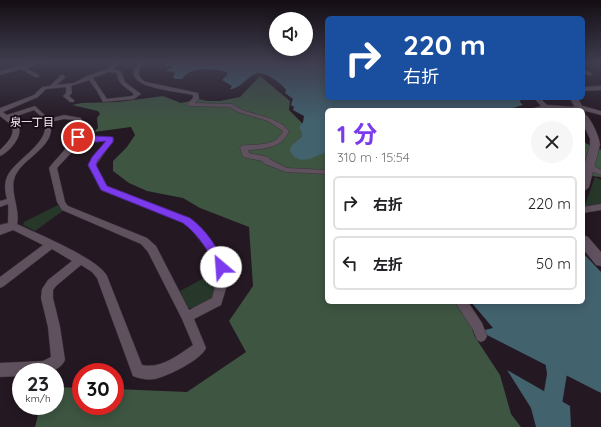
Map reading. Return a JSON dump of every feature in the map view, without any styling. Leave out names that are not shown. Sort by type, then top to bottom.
[{"type":"main road","points":[[585,180],[598,147],[595,139],[586,129]]},
{"type":"main road","points":[[585,242],[601,261]]},
{"type":"street","points":[[0,154],[14,139],[17,131],[15,125],[6,118],[0,110],[6,106],[39,95],[44,88],[58,82]]},
{"type":"street","points":[[49,87],[75,84],[79,82]]},
{"type":"street","points":[[93,82],[100,90],[105,101],[134,97],[138,94],[127,88],[122,82]]},
{"type":"street","points":[[143,82],[196,94],[196,99],[190,105],[230,105],[240,111],[270,120],[281,126],[286,131],[285,136],[280,141],[272,144],[244,148],[246,155],[265,159],[268,162],[286,170],[325,172]]},
{"type":"street","points":[[68,85],[69,93],[66,96],[72,101]]},
{"type":"street","points":[[585,89],[601,88]]},
{"type":"street","points":[[6,118],[35,108],[43,114],[48,121],[48,130],[41,144],[14,170],[10,176],[9,183],[15,220],[6,228],[50,244],[96,270],[102,276],[138,371],[146,374],[162,371],[200,348],[187,317],[152,249],[144,241],[65,208],[61,202],[53,168],[72,148],[78,137],[80,124],[79,119],[64,117],[48,121]]},
{"type":"street","points":[[585,111],[601,113]]},
{"type":"street","points":[[78,137],[96,140],[111,139],[92,165],[104,188],[186,220],[194,226],[211,248],[221,267],[222,279],[217,301],[187,317]]},
{"type":"street","points":[[589,167],[601,173]]},
{"type":"street","points":[[0,204],[12,200]]},
{"type":"street","points":[[585,210],[601,208]]},
{"type":"street","points":[[0,283],[50,244]]},
{"type":"street","points":[[0,370],[45,368],[58,360],[54,327],[47,298],[48,288],[80,260]]},
{"type":"street","points":[[462,304],[478,327],[481,336]]},
{"type":"green space","points":[[254,82],[267,82],[290,101],[289,110],[325,143],[325,304],[463,304],[475,337],[500,375],[511,414],[521,427],[35,427],[38,415],[64,415],[64,387],[72,388],[72,415],[124,415],[124,389],[187,392],[246,352],[229,321],[253,286],[249,227],[200,208],[183,198],[147,191],[129,183],[113,171],[113,161],[127,147],[135,135],[131,127],[94,132],[98,128],[97,118],[100,114],[98,111],[72,105],[82,103],[118,102],[163,96],[181,103],[199,99],[207,101],[220,101],[240,97]]},
{"type":"green space","points":[[585,143],[601,150],[601,177],[585,175]]},
{"type":"green space","points":[[595,177],[601,180],[601,205],[588,207],[585,205]]},
{"type":"green space","points":[[58,205],[64,210],[35,231],[23,225],[24,222]]},
{"type":"green space","points":[[217,271],[216,288],[210,300],[195,307],[188,308],[180,291]]},
{"type":"water","points":[[225,82],[244,82],[237,87],[230,89],[232,86]]},
{"type":"water","points":[[278,82],[325,82],[325,100],[520,100],[520,102],[523,105],[513,108],[325,108],[325,153],[303,160],[298,159],[290,151],[291,146],[302,137],[302,132],[299,127],[303,122],[304,116],[293,110],[294,107],[291,105],[293,99],[285,93],[286,90]]},
{"type":"water","points":[[585,255],[601,272],[601,393],[485,334],[485,330],[493,328],[473,304],[585,304]]},
{"type":"water","points":[[507,370],[570,406],[571,427],[536,427],[531,408]]},
{"type":"waterway","points":[[553,353],[557,374],[552,404],[554,427]]},
{"type":"district","name":"泉一丁目","points":[[32,122]]},
{"type":"route","points":[[78,137],[96,140],[111,139],[92,165],[100,183],[104,188],[186,220],[194,226],[211,248],[221,267]]}]
